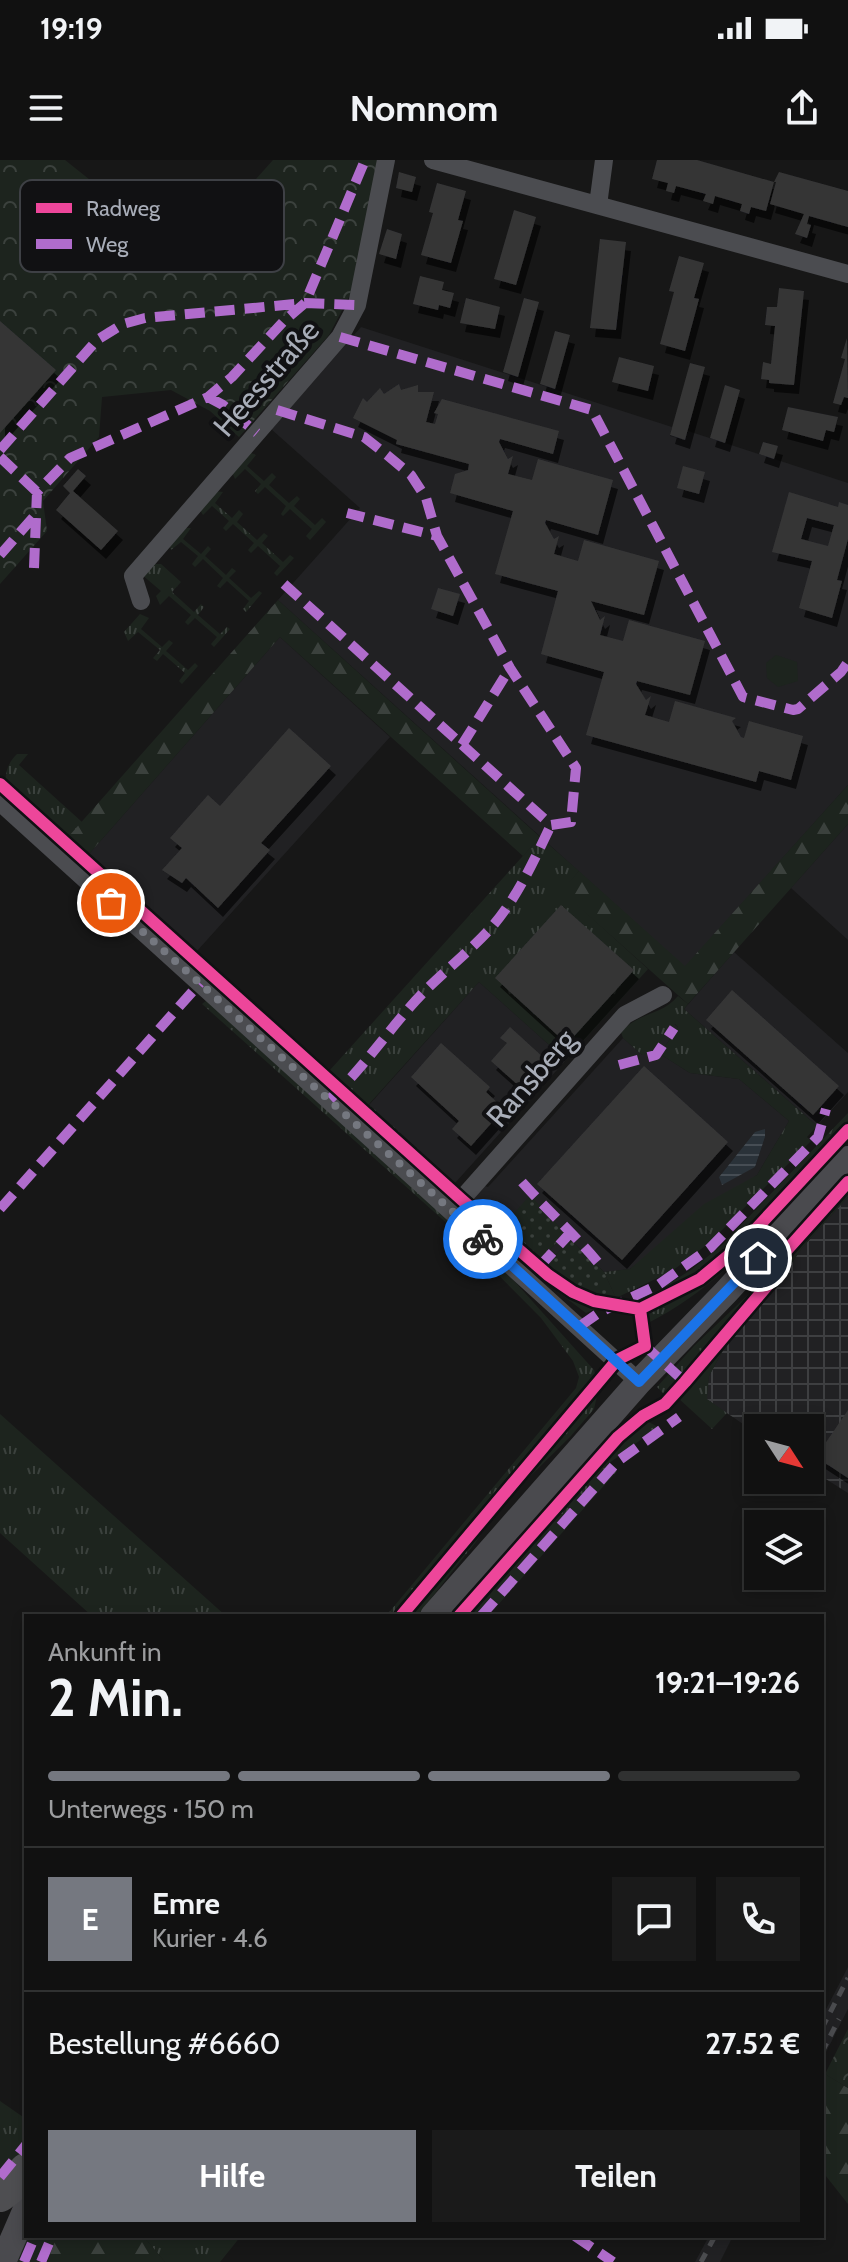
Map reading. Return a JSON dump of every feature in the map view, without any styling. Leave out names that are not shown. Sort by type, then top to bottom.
[{"type":"highway","points":[[0,2195],[24,2172]]},
{"type":"main road","points":[[435,1614],[639,1382],[848,1159]]},
{"type":"main road","points":[[3,2262],[24,2214]]},
{"type":"street","name":"Heesstraße","points":[[141,601],[133,576],[340,337],[357,305],[386,160]]},
{"type":"street","points":[[433,160],[848,274]]},
{"type":"street","points":[[598,205],[604,160]]},
{"type":"street","points":[[0,802],[639,1382]]},
{"type":"street","name":"Ransberg","points":[[452,1210],[625,1015],[663,995]]},
{"type":"shaded area","points":[[361,327],[672,427],[670,436],[685,440],[688,431],[848,483],[848,785],[685,967],[278,600],[360,508],[271,429]]},
{"type":"shaded area","points":[[280,637],[390,737],[197,951],[89,854]]},
{"type":"shaded area","points":[[848,824],[848,940],[791,888]]},
{"type":"shaded area","points":[[734,952],[848,1053],[848,1092],[817,1126],[684,1009]]},
{"type":"shaded area","points":[[479,982],[566,1060],[455,1183],[369,1105]]},
{"type":"shaded area","points":[[674,1024],[678,1027],[660,1054],[690,1073],[739,1079],[789,1121],[757,1175],[630,1269],[604,1272],[570,1239],[545,1267],[539,1262],[565,1233],[530,1196],[509,1220],[504,1216],[496,1225],[469,1200],[482,1185],[488,1187],[623,1038],[642,1055]],"holes":[[[765,1137],[755,1167],[719,1177],[735,1157]]]},
{"type":"shaded area","points":[[765,1129],[755,1167],[722,1185],[719,1177],[755,1132]]},
{"type":"shaded area","points":[[848,1197],[848,1493],[824,1478],[824,1414],[744,1414],[744,1425],[706,1399],[709,1376],[727,1343],[774,1289],[802,1248]]},
{"type":"shaded area","points":[[848,1967],[848,2009],[824,2056],[824,2013]]},
{"type":"shaded area","points":[[708,2238],[732,2238],[720,2262],[695,2262]]},
{"type":"green space","points":[[0,160],[65,160],[90,180],[20,180],[20,272],[284,272],[284,180],[255,180],[273,160],[379,160],[350,295],[329,335],[239,437],[210,411],[171,390],[102,397],[99,437],[43,501],[47,531],[0,584]]},
{"type":"green space","points":[[251,453],[256,455],[247,466],[264,481],[272,473],[276,477],[269,485],[289,503],[297,496],[300,499],[294,506],[315,525],[322,518],[326,522],[310,540],[306,536],[312,529],[290,509],[283,516],[281,514],[286,506],[265,487],[258,494],[255,491],[261,484],[245,469],[235,479],[232,472]]},
{"type":"green space","points":[[213,491],[223,492],[215,503],[232,518],[239,510],[243,514],[237,522],[257,540],[264,533],[268,536],[262,543],[283,562],[290,555],[294,558],[277,576],[274,573],[280,566],[258,546],[251,553],[248,550],[254,543],[233,524],[226,531],[223,528],[229,521],[212,506],[203,515],[198,507]]},
{"type":"green space","points":[[181,528],[191,528],[183,539],[201,554],[208,546],[211,549],[205,556],[226,575],[232,568],[236,571],[229,578],[251,598],[259,591],[262,593],[246,612],[243,609],[249,601],[227,581],[220,588],[217,586],[223,578],[203,559],[195,567],[192,564],[198,556],[181,542],[171,550],[168,542]]},
{"type":"green space","points":[[149,564],[161,564],[181,582],[172,592],[194,612],[201,604],[204,607],[198,615],[220,634],[227,627],[230,629],[214,647],[211,644],[217,637],[195,618],[188,625],[185,622],[191,615],[169,596],[160,605],[156,596],[161,591],[141,574]]},
{"type":"green space","points":[[278,600],[540,837],[523,856],[280,637],[89,854],[69,836]]},
{"type":"green space","points":[[140,614],[149,618],[141,629],[162,647],[169,640],[173,643],[166,651],[188,670],[195,663],[198,666],[182,684],[179,681],[185,673],[163,654],[157,661],[153,658],[160,650],[138,632],[128,641],[124,632]]},
{"type":"green space","points":[[776,655],[797,662],[798,681],[778,687],[767,678],[766,663]]},
{"type":"green space","points":[[17,754],[28,754],[19,765],[82,822],[70,836],[98,862],[87,872],[7,798],[7,769]]},
{"type":"green space","points":[[848,785],[848,824],[688,1004],[561,891],[579,871],[685,966]]},
{"type":"green space","points":[[540,837],[579,871],[562,891],[648,969],[566,1060],[479,982],[369,1104],[458,1186],[449,1197],[192,965],[191,960],[197,951],[330,1070]]},
{"type":"green space","points":[[118,880],[177,933],[166,942],[110,891]]},
{"type":"green space","points":[[678,996],[688,1004],[684,1009],[817,1126],[807,1137],[811,1141],[709,1243],[672,1271],[616,1298],[604,1272],[630,1269],[704,1204],[757,1175],[789,1121],[739,1079],[690,1073],[660,1054],[678,1027],[675,1024],[651,1054],[642,1055],[623,1038],[621,1032],[628,1026]]},
{"type":"green space","points":[[207,1000],[508,1274],[594,1370],[599,1387],[594,1409],[504,1502],[419,1614],[388,1614],[576,1388],[579,1377],[573,1361],[541,1318],[451,1227],[202,1004]]},
{"type":"green space","points":[[848,1113],[848,1137],[731,1264],[678,1306],[648,1323],[645,1315],[648,1303],[624,1304],[657,1291],[691,1270],[722,1245]]},
{"type":"green space","points":[[848,1173],[848,1197],[802,1248],[774,1289],[727,1343],[709,1376],[707,1399],[727,1413],[712,1429],[677,1397],[671,1401],[657,1387],[694,1346],[752,1291],[778,1251]]},
{"type":"green space","points":[[530,1195],[565,1233],[539,1262],[496,1225],[505,1216],[509,1219]]},
{"type":"green space","points":[[470,1212],[487,1223],[563,1290],[600,1307],[586,1313],[530,1271],[468,1215]]},
{"type":"green space","points":[[570,1239],[604,1272],[616,1298],[611,1302],[584,1295],[545,1267]]},
{"type":"green space","points":[[0,1414],[224,1614],[90,1614],[0,1533]]},
{"type":"green space","points":[[626,1420],[645,1420],[658,1427],[608,1464],[617,1471],[490,1614],[454,1614]]},
{"type":"green space","points":[[848,2029],[848,2088],[825,2074]]},
{"type":"green space","points":[[824,2076],[848,2088],[848,2204],[824,2174]]},
{"type":"green space","points":[[0,2101],[24,2118],[24,2159],[0,2186]]},
{"type":"green space","points":[[27,2238],[56,2238],[47,2262],[16,2262]]},
{"type":"green space","points":[[56,2238],[145,2238],[165,2262],[47,2262]]},
{"type":"green space","points":[[145,2238],[239,2238],[220,2262],[165,2262]]},
{"type":"building","points":[[657,160],[697,160],[774,182],[766,211],[751,207],[749,214],[740,211],[742,204],[715,196],[713,204],[703,201],[706,194],[676,186],[674,193],[666,191],[668,183],[652,179]]},
{"type":"building","points":[[399,172],[416,177],[412,192],[396,188]]},
{"type":"building","points":[[779,172],[848,191],[848,227],[809,216],[807,224],[811,225],[807,238],[795,234],[804,214],[770,204]]},
{"type":"building","points":[[437,183],[466,191],[458,220],[463,221],[451,263],[421,255],[433,213],[429,212]]},
{"type":"building","points":[[514,210],[536,217],[516,285],[494,279]]},
{"type":"building","points":[[387,229],[402,234],[396,259],[379,254]]},
{"type":"building","points":[[600,239],[626,242],[616,330],[590,328]]},
{"type":"building","points":[[679,256],[704,263],[694,298],[699,299],[685,351],[660,344],[674,292],[669,291]]},
{"type":"building","points":[[420,276],[444,282],[442,290],[454,293],[450,308],[439,305],[438,310],[413,304]]},
{"type":"building","points":[[779,288],[804,291],[794,385],[769,383],[769,380],[761,379],[763,362],[771,364],[775,326],[765,325],[767,307],[777,307]]},
{"type":"building","points":[[466,298],[500,307],[495,329],[460,323]]},
{"type":"building","points":[[524,298],[539,302],[518,377],[503,372]]},
{"type":"building","points":[[0,321],[56,370],[0,433]]},
{"type":"building","points":[[555,331],[570,335],[555,389],[540,384]]},
{"type":"building","points":[[847,338],[848,398],[844,397],[841,405],[833,403],[845,359],[841,358]]},
{"type":"building","points":[[619,357],[654,366],[648,391],[612,382]]},
{"type":"building","points":[[690,363],[705,367],[685,440],[670,435]]},
{"type":"building","points":[[399,384],[401,390],[418,385],[418,392],[434,392],[426,422],[435,424],[438,414],[434,413],[442,399],[559,431],[553,454],[500,439],[508,459],[513,456],[508,474],[532,480],[538,459],[613,480],[598,535],[546,520],[545,523],[554,539],[559,536],[554,554],[578,561],[584,540],[659,561],[644,615],[591,601],[600,620],[605,616],[600,635],[623,641],[629,620],[705,641],[690,695],[637,681],[646,700],[651,696],[645,715],[669,722],[675,701],[736,718],[732,721],[744,738],[749,721],[803,736],[791,780],[759,771],[756,782],[586,735],[604,672],[541,654],[558,591],[495,574],[513,511],[450,493],[455,474],[468,470],[469,464],[396,444],[397,440],[353,418],[363,398],[367,402],[380,388],[384,394]]},
{"type":"building","points":[[725,385],[740,390],[725,443],[710,438]]},
{"type":"building","points":[[788,407],[838,417],[834,432],[826,430],[823,441],[782,430]]},
{"type":"building","points":[[763,442],[778,446],[774,459],[759,454]]},
{"type":"building","points":[[683,466],[705,472],[699,494],[677,488]]},
{"type":"building","points":[[78,469],[86,476],[73,491],[118,531],[101,550],[56,510],[70,493],[63,486]]},
{"type":"building","points":[[789,492],[838,507],[839,502],[848,505],[848,539],[837,580],[842,581],[832,618],[799,608],[812,561],[772,552]],"holes":[[[807,518],[834,525],[828,546],[801,539]]]},
{"type":"building","points":[[438,588],[460,594],[453,616],[431,609]]},
{"type":"building","points":[[289,728],[331,766],[261,843],[270,850],[218,908],[186,878],[182,883],[162,870],[182,848],[170,838],[208,795],[220,806]]},
{"type":"building","points":[[561,905],[634,970],[567,1044],[495,978]]},
{"type":"building","points":[[732,990],[839,1086],[813,1115],[706,1020]]},
{"type":"building","points":[[510,1027],[544,1058],[519,1086],[491,1061],[507,1043],[500,1038]]},
{"type":"building","points":[[441,1043],[490,1087],[486,1092],[504,1109],[471,1146],[452,1129],[459,1121],[411,1077]]},
{"type":"building","points":[[644,1066],[728,1142],[622,1260],[537,1184]]},
{"type":"building","points":[[848,1410],[848,1478],[824,1462],[824,1445]]},
{"type":"railway","points":[[824,2024],[848,1978]]},
{"type":"railway","points":[[824,2048],[839,2019]]},
{"type":"railway","points":[[701,2262],[714,2238]]},
{"type":"marked path","points":[[34,568],[37,492],[70,458],[208,397],[232,377],[305,303],[365,160]]},
{"type":"marked path","points":[[0,450],[97,340],[123,324],[145,318],[305,303],[357,305]]},
{"type":"marked path","points":[[340,337],[592,410],[743,697],[798,709],[841,672],[848,662]]},
{"type":"marked path","points":[[208,397],[223,405],[257,433]]},
{"type":"marked path","points":[[277,410],[364,437],[387,455],[411,475],[426,498],[437,536]]},
{"type":"marked path","points":[[0,457],[37,492]]},
{"type":"marked path","points":[[0,555],[37,513]]},
{"type":"marked path","points":[[284,584],[551,825],[571,822],[576,768],[510,668],[437,536],[347,513]]},
{"type":"marked path","points":[[462,745],[510,668]]},
{"type":"marked path","points":[[330,1099],[419,997],[499,918],[524,880],[551,825]]},
{"type":"marked path","points":[[0,1209],[200,983]]},
{"type":"marked path","points":[[619,1065],[656,1055],[674,1028]]},
{"type":"marked path","points":[[580,1326],[600,1312],[658,1285],[710,1248],[818,1137],[826,1109]]},
{"type":"marked path","points":[[522,1182],[601,1266]]},
{"type":"marked path","points":[[539,1267],[572,1231]]},
{"type":"marked path","points":[[645,1346],[685,1382]]},
{"type":"marked path","points":[[483,1614],[618,1461],[679,1417]]},
{"type":"marked path","points":[[0,2177],[24,2147]]},
{"type":"marked path","points":[[24,2262],[34,2238]]},
{"type":"marked path","points":[[41,2262],[51,2238]]},
{"type":"marked path","points":[[578,2238],[613,2262]]},
{"type":"cycle path","points":[[0,784],[548,1275],[573,1292],[594,1301],[640,1309]]},
{"type":"cycle path","points":[[403,1614],[617,1360],[645,1346],[640,1309],[700,1279],[741,1245],[848,1130]]},
{"type":"cycle path","points":[[461,1614],[618,1437],[643,1416],[665,1404],[685,1382],[772,1280],[786,1251],[848,1182]]},
{"type":"way so far","points":[[111,903],[483,1239]]},
{"type":"route","points":[[483,1239],[639,1382],[758,1258]]}]
